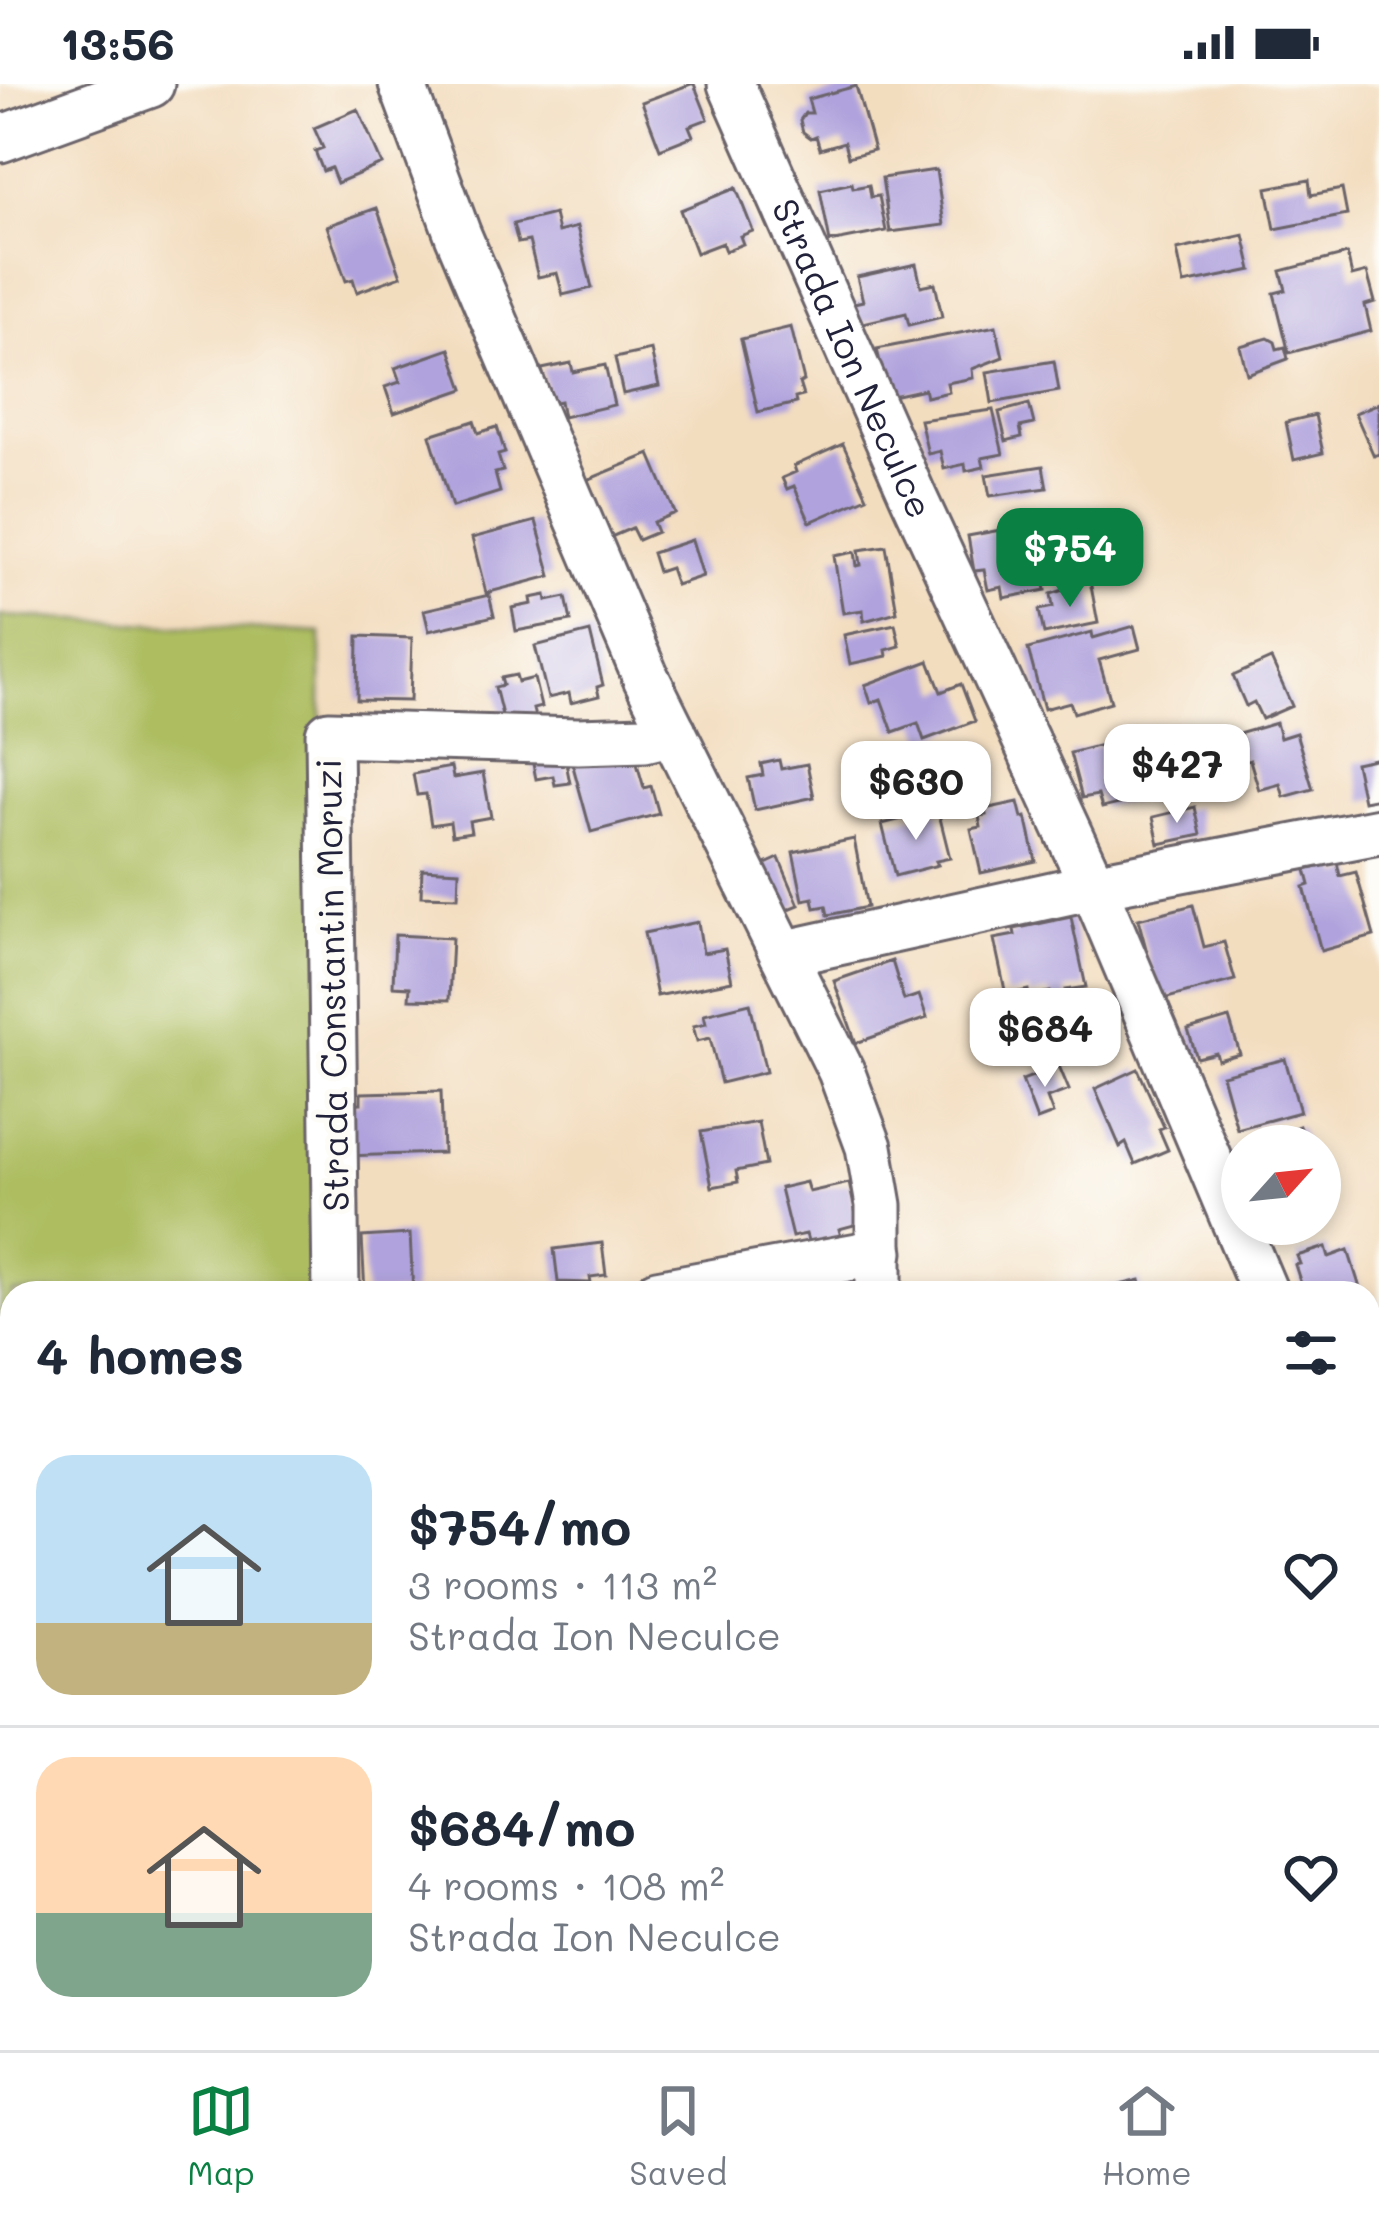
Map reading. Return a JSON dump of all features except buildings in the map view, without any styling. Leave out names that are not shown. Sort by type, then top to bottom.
[{"type":"street","points":[[0,139],[151,84]]},
{"type":"street","points":[[402,84],[458,236],[646,678],[841,1071],[869,1147],[879,1205],[879,1273],[790,1281]]},
{"type":"street","name":"Strada Ion Neculce","points":[[731,84],[904,475],[1094,886],[1260,1281]]},
{"type":"street","name":"Strada Constantin Moruzi","points":[[335,1281],[329,734],[578,741],[645,739],[673,732]]},
{"type":"street","points":[[782,954],[1094,886],[1379,831]]},
{"type":"green space","points":[[0,616],[321,633],[322,1281],[0,1281]]}]
